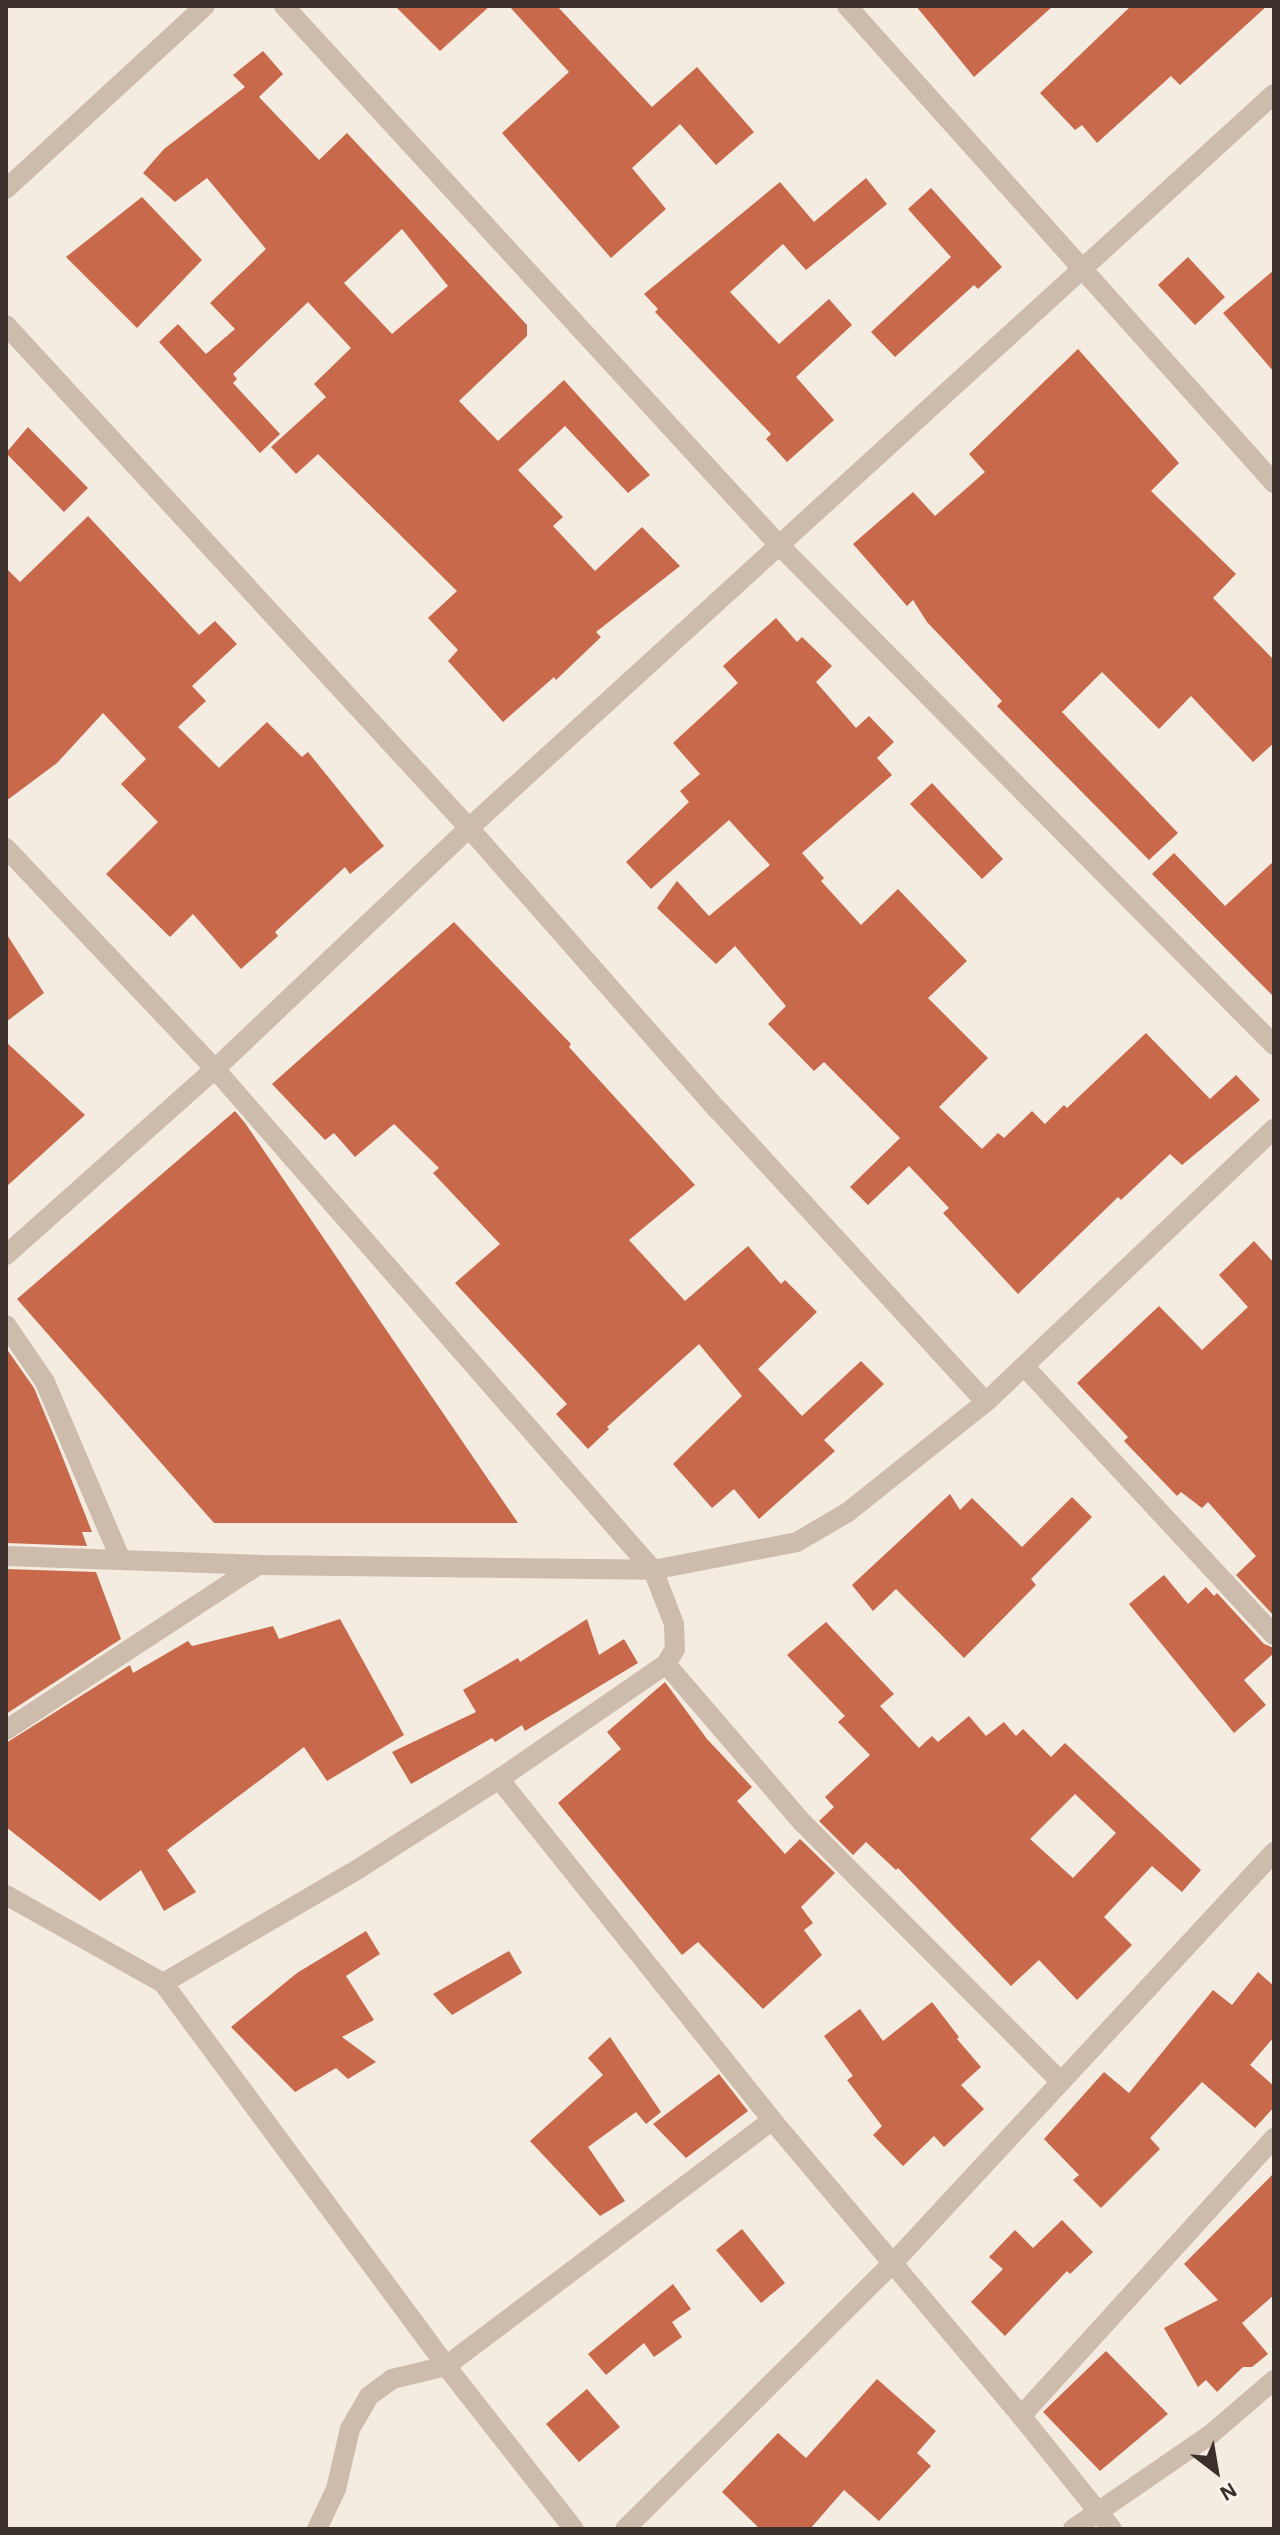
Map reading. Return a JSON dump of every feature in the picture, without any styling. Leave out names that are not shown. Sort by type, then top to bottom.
[{"type":"street","points":[[6,189],[205,6]]},
{"type":"street","points":[[284,6],[778,544],[1274,1045]]},
{"type":"street","points":[[847,6],[1274,483]]},
{"type":"street","points":[[6,1255],[215,1069],[469,828],[1081,266],[1274,94]]},
{"type":"street","points":[[6,325],[469,828],[718,1110],[986,1402]]},
{"type":"street","points":[[6,848],[215,1069],[653,1570],[676,1637],[675,1649],[666,1664],[499,1779],[360,1868],[163,1983]]},
{"type":"street","points":[[6,1556],[258,1565],[653,1570],[797,1542],[848,1512],[986,1402],[1274,1129]]},
{"type":"street","points":[[6,1325],[45,1382],[120,1558]]},
{"type":"street","points":[[1024,1366],[1274,1635]]},
{"type":"street","points":[[6,1730],[258,1565]]},
{"type":"street","points":[[666,1664],[803,1823],[1059,2080]]},
{"type":"street","points":[[499,1779],[772,2120],[894,2262],[1112,2529]]},
{"type":"street","points":[[625,2529],[894,2262],[1059,2080],[1274,1852]]},
{"type":"street","points":[[6,1895],[163,1983],[446,2366],[574,2529]]},
{"type":"street","points":[[317,2529],[336,2489],[350,2429],[369,2396],[392,2379],[446,2366],[772,2120]]},
{"type":"street","points":[[1021,2416],[1274,2138]]},
{"type":"street","points":[[1073,2529],[1210,2435],[1274,2380]]},
{"type":"building","points":[[395,6],[490,6],[440,51]]},
{"type":"building","points":[[509,6],[557,6],[652,107],[697,67],[754,132],[716,165],[680,124],[632,168],[666,209],[611,258],[502,133],[569,72]]},
{"type":"building","points":[[916,6],[1053,6],[974,77]]},
{"type":"building","points":[[1131,6],[1267,6],[1180,85],[1171,76],[1097,143],[1082,125],[1075,130],[1040,93]]},
{"type":"building","points":[[263,51],[283,74],[259,97],[319,160],[347,133],[527,325],[527,336],[459,401],[498,441],[564,380],[650,475],[628,493],[565,426],[518,470],[563,517],[553,526],[595,571],[642,527],[680,566],[596,632],[601,637],[556,680],[554,677],[503,722],[448,661],[458,650],[428,618],[457,591],[318,454],[296,474],[271,447],[326,397],[314,384],[351,348],[308,302],[233,374],[237,379],[233,383],[280,434],[260,453],[159,342],[178,324],[206,354],[235,329],[210,303],[266,249],[207,178],[175,202],[143,173],[164,149],[245,87],[233,75]],"holes":[[[402,229],[448,286],[392,334],[344,283]]]},
{"type":"building","points":[[866,178],[887,204],[806,270],[783,244],[730,292],[779,344],[829,299],[852,325],[796,377],[834,420],[787,462],[766,439],[771,434],[655,312],[658,309],[644,294],[780,182],[814,222]]},
{"type":"building","points":[[931,188],[1002,267],[978,289],[974,285],[895,357],[871,332],[951,257],[908,209]]},
{"type":"building","points":[[142,197],[202,260],[137,328],[66,257]]},
{"type":"building","points":[[1188,257],[1225,297],[1195,325],[1158,285]]},
{"type":"building","points":[[1274,270],[1274,372],[1223,313]]},
{"type":"building","points":[[1078,349],[1179,463],[1151,491],[1236,574],[1213,598],[1274,660],[1274,743],[1253,762],[1191,696],[1159,729],[1102,672],[1062,712],[1178,833],[1149,860],[997,706],[1002,701],[927,622],[913,600],[907,606],[853,544],[913,492],[935,516],[985,472],[969,454]]},
{"type":"building","points":[[28,427],[88,488],[64,512],[6,453]]},
{"type":"building","points":[[88,516],[199,635],[215,621],[237,644],[192,686],[206,701],[178,727],[219,768],[267,722],[302,757],[308,752],[384,846],[350,874],[345,867],[275,932],[278,936],[241,969],[193,914],[170,937],[106,874],[158,822],[121,784],[146,759],[103,713],[57,763],[6,801],[6,568],[20,582]]},
{"type":"building","points":[[776,618],[797,642],[802,637],[832,666],[816,682],[856,728],[869,716],[894,742],[877,758],[892,775],[802,853],[824,878],[821,881],[861,925],[898,889],[967,961],[928,998],[988,1058],[939,1107],[982,1149],[998,1133],[1004,1138],[1032,1111],[1045,1124],[1064,1105],[1067,1108],[1146,1033],[1210,1099],[1236,1075],[1260,1100],[1182,1165],[1170,1154],[1121,1200],[1118,1197],[1018,1294],[943,1213],[949,1208],[909,1166],[868,1205],[850,1187],[900,1138],[824,1062],[814,1071],[768,1024],[786,1006],[735,946],[716,964],[657,908],[677,881],[709,916],[770,865],[729,820],[651,889],[626,862],[689,802],[680,791],[700,774],[673,743],[738,683],[723,666]]},
{"type":"building","points":[[932,783],[1003,859],[982,879],[910,804]]},
{"type":"building","points":[[1174,853],[1225,906],[1274,861],[1274,997],[1152,874]]},
{"type":"building","points":[[454,922],[571,1044],[569,1047],[695,1185],[629,1240],[685,1301],[748,1246],[781,1284],[785,1280],[817,1312],[758,1369],[802,1416],[861,1361],[884,1384],[824,1440],[835,1451],[759,1519],[734,1489],[712,1508],[673,1464],[742,1396],[699,1344],[607,1427],[609,1429],[588,1449],[556,1414],[567,1404],[455,1283],[500,1244],[433,1173],[439,1168],[394,1124],[355,1157],[334,1133],[325,1140],[272,1084]]},
{"type":"building","points":[[6,933],[44,993],[6,1022]]},
{"type":"building","points":[[6,1042],[85,1115],[6,1187]]},
{"type":"building","points":[[235,1111],[518,1523],[214,1523],[17,1299]]},
{"type":"building","points":[[1254,1241],[1274,1263],[1274,1616],[1236,1575],[1256,1556],[1208,1502],[1202,1508],[1181,1492],[1177,1496],[1124,1441],[1128,1437],[1077,1383],[1159,1306],[1202,1350],[1248,1307],[1219,1275]]},
{"type":"building","points":[[6,1348],[34,1388],[57,1443],[92,1532],[82,1532],[87,1546],[6,1543]]},
{"type":"building","points":[[950,1494],[960,1510],[972,1498],[1022,1547],[1072,1497],[1092,1517],[1031,1579],[1036,1585],[964,1658],[896,1589],[873,1611],[852,1585]]},
{"type":"building","points":[[6,1569],[96,1572],[121,1639],[6,1714]]},
{"type":"building","points":[[1164,1575],[1188,1604],[1206,1587],[1214,1596],[1217,1593],[1264,1644],[1274,1648],[1274,1653],[1244,1680],[1266,1705],[1234,1733],[1129,1604]]},
{"type":"building","points":[[340,1619],[404,1735],[327,1781],[304,1747],[167,1850],[196,1892],[164,1911],[141,1870],[100,1901],[6,1827],[6,1743],[130,1665],[133,1673],[188,1641],[192,1646],[273,1626],[279,1639]]},
{"type":"building","points":[[587,1619],[599,1655],[624,1639],[638,1663],[525,1731],[522,1725],[495,1742],[492,1738],[411,1784],[392,1752],[476,1712],[463,1690],[518,1658],[520,1662]]},
{"type":"building","points":[[826,1622],[894,1694],[880,1706],[919,1748],[932,1736],[938,1742],[969,1716],[986,1736],[1004,1722],[1016,1736],[1023,1729],[1051,1757],[1065,1743],[1201,1870],[1182,1892],[1152,1866],[1104,1917],[1132,1945],[1077,2000],[1039,1960],[1011,1986],[898,1868],[896,1870],[866,1842],[853,1855],[819,1821],[834,1807],[825,1797],[870,1755],[838,1722],[845,1716],[787,1655]],"holes":[[[1075,1794],[1116,1833],[1073,1878],[1030,1839]]]},
{"type":"building","points":[[665,1682],[707,1739],[752,1787],[737,1801],[785,1854],[800,1839],[835,1873],[801,1907],[813,1923],[804,1930],[822,1955],[763,2009],[698,1942],[682,1955],[558,1803],[621,1749],[607,1732]]},
{"type":"building","points":[[366,1931],[380,1954],[346,1976],[374,2020],[342,2037],[376,2062],[348,2079],[336,2068],[295,2092],[231,2027],[297,1973]]},
{"type":"building","points":[[509,1951],[522,1973],[452,2015],[433,1994]]},
{"type":"building","points":[[1258,1972],[1274,1986],[1274,2037],[1250,2065],[1274,2086],[1274,2107],[1255,2128],[1202,2082],[1150,2138],[1160,2149],[1101,2208],[1073,2180],[1079,2175],[1044,2139],[1104,2072],[1129,2093],[1213,1990],[1232,2005]]},
{"type":"building","points":[[932,2002],[981,2067],[961,2085],[984,2109],[944,2147],[934,2136],[903,2166],[873,2135],[882,2126],[847,2080],[853,2076],[824,2036],[860,2009],[883,2041]]},
{"type":"building","points":[[610,2037],[661,2112],[646,2124],[636,2112],[588,2147],[625,2201],[600,2216],[530,2141],[603,2075],[588,2058]]},
{"type":"building","points":[[719,2074],[748,2111],[686,2158],[653,2124]]},
{"type":"building","points":[[1274,2173],[1274,2295],[1242,2323],[1268,2354],[1252,2367],[1243,2367],[1217,2392],[1206,2380],[1198,2387],[1164,2328],[1218,2300],[1184,2264]]},
{"type":"building","points":[[1062,2220],[1093,2252],[1070,2274],[1067,2271],[1005,2336],[971,2302],[1003,2269],[989,2257],[1015,2230],[1033,2248]]},
{"type":"building","points":[[742,2229],[785,2283],[761,2303],[716,2250]]},
{"type":"building","points":[[673,2284],[691,2309],[672,2322],[682,2337],[654,2357],[644,2343],[606,2375],[588,2354]]},
{"type":"building","points":[[1106,2351],[1168,2414],[1100,2471],[1043,2412]]},
{"type":"building","points":[[877,2379],[936,2431],[917,2453],[931,2466],[879,2521],[844,2490],[810,2529],[760,2529],[722,2492],[778,2433],[806,2458]]},
{"type":"building","points":[[587,2389],[620,2427],[579,2462],[546,2424]]}]
